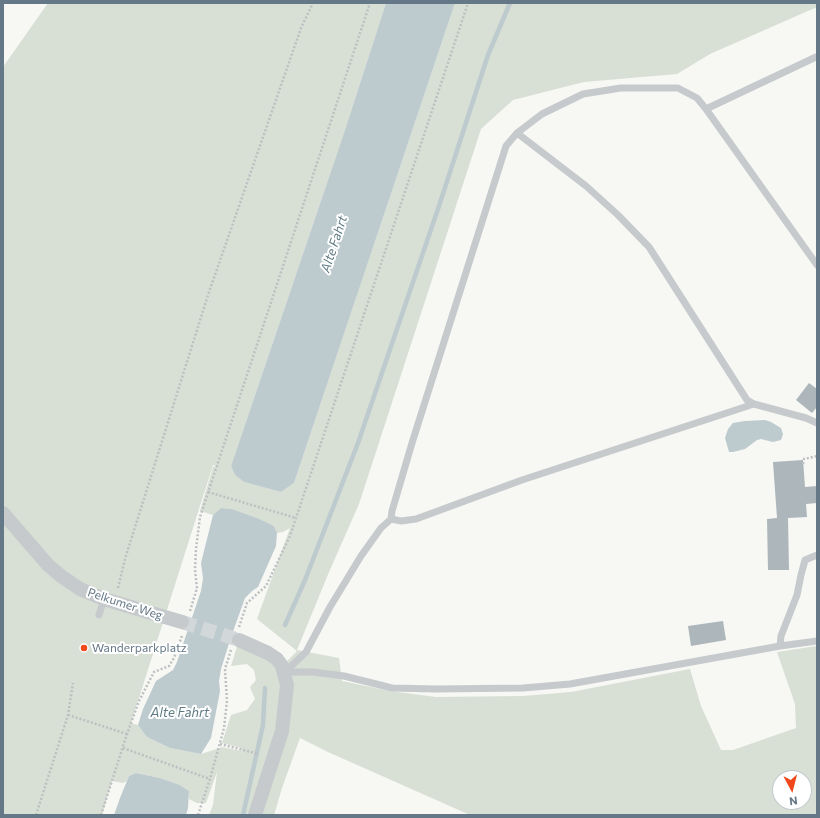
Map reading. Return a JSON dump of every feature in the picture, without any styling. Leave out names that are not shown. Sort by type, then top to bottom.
[{"type":"street","name":"Pelkumer Weg","points":[[3,513],[48,565],[80,589],[109,601],[185,623]]},
{"type":"street","points":[[239,640],[268,653],[277,659],[285,672],[287,685],[282,730],[255,815]]},
{"type":"lane","points":[[706,109],[816,56]]},
{"type":"lane","points":[[285,672],[306,652],[360,556],[381,528],[391,519],[412,443],[506,146],[517,133],[542,114],[583,94],[621,88],[678,88],[697,98],[706,109],[817,265]]},
{"type":"lane","points":[[517,133],[586,186],[650,247],[747,400],[754,404],[806,418],[817,423]]},
{"type":"lane","points":[[391,519],[401,521],[416,518],[522,480],[754,404]]},
{"type":"lane","points":[[780,646],[781,636],[797,595],[805,560],[817,555]]},
{"type":"lane","points":[[99,616],[109,601]]},
{"type":"lane","points":[[285,672],[313,672],[344,676],[392,688],[523,688],[570,684],[780,646],[817,641]]},
{"type":"path","points":[[109,601],[125,560],[208,295],[301,28],[313,3]]},
{"type":"path","points":[[101,815],[139,701],[154,672],[169,666],[174,658],[196,588],[196,550],[200,517],[370,3]]},
{"type":"path","points":[[247,603],[266,586],[290,536],[468,3]]},
{"type":"path","points":[[804,462],[804,459],[817,456]]},
{"type":"path","points":[[208,492],[296,518]]},
{"type":"path","points":[[198,815],[224,728],[227,702],[225,669]]},
{"type":"path","points":[[36,815],[68,715],[74,684]]},
{"type":"path","points":[[68,715],[127,734]]},
{"type":"path","points":[[220,744],[261,755]]},
{"type":"path","points":[[123,748],[210,779]]},
{"type":"shaded area","points":[[48,3],[386,3],[344,133],[231,466],[235,475],[244,482],[281,492],[294,483],[455,3],[817,3],[817,7],[710,54],[677,74],[584,82],[513,100],[481,129],[359,504],[297,650],[339,658],[342,681],[390,691],[436,697],[523,696],[571,692],[690,669],[701,706],[721,750],[733,750],[796,728],[795,704],[777,652],[817,646],[817,815],[470,815],[328,752],[300,738],[274,815],[256,815],[284,731],[289,684],[283,665],[297,651],[257,619],[290,528],[283,532],[277,533],[274,526],[232,509],[221,508],[213,515],[200,511],[213,467],[217,466],[213,465],[131,723],[138,725],[147,737],[170,748],[201,754],[221,747],[242,751],[241,748],[222,743],[231,715],[247,710],[255,699],[250,687],[256,680],[254,670],[247,664],[231,666],[239,640],[276,660],[282,666],[286,685],[281,730],[254,815],[209,815],[213,805],[217,772],[206,803],[197,803],[189,799],[189,791],[180,785],[160,778],[136,773],[129,776],[127,781],[123,783],[112,781],[102,815],[3,815],[3,67]]},
{"type":"water","points":[[386,3],[455,3],[294,483],[281,492],[244,482],[235,475],[231,466],[344,133]]},
{"type":"water","points":[[765,420],[781,428],[783,434],[781,440],[773,442],[761,439],[757,440],[745,449],[729,452],[725,438],[728,429],[733,423]]},
{"type":"water","name":"Alte Fahrt","points":[[221,508],[232,509],[274,526],[277,533],[276,546],[258,587],[245,598],[221,669],[219,681],[220,691],[211,738],[201,754],[170,748],[147,737],[138,725],[143,709],[156,681],[173,670],[177,662],[201,591],[203,578],[201,563],[213,515]]},
{"type":"water","points":[[136,773],[160,778],[180,785],[189,791],[186,815],[114,815],[129,776]]},
{"type":"building","points":[[809,383],[817,389],[817,407],[812,413],[796,400]]},
{"type":"building","points":[[803,460],[805,487],[817,486],[817,503],[806,504],[807,517],[788,518],[789,570],[768,570],[767,519],[777,518],[773,462]]},
{"type":"building","points":[[723,621],[726,640],[691,646],[688,626]]},
{"type":"waterway","points":[[285,625],[305,580],[358,443],[439,206],[488,55],[510,3]]},
{"type":"waterway","points":[[243,815],[263,725],[265,688]]},
{"type":"tunnel","points":[[182,622],[239,640]]},
{"type":"place","name":"Wanderparkplatz","points":[[84,648]]}]
